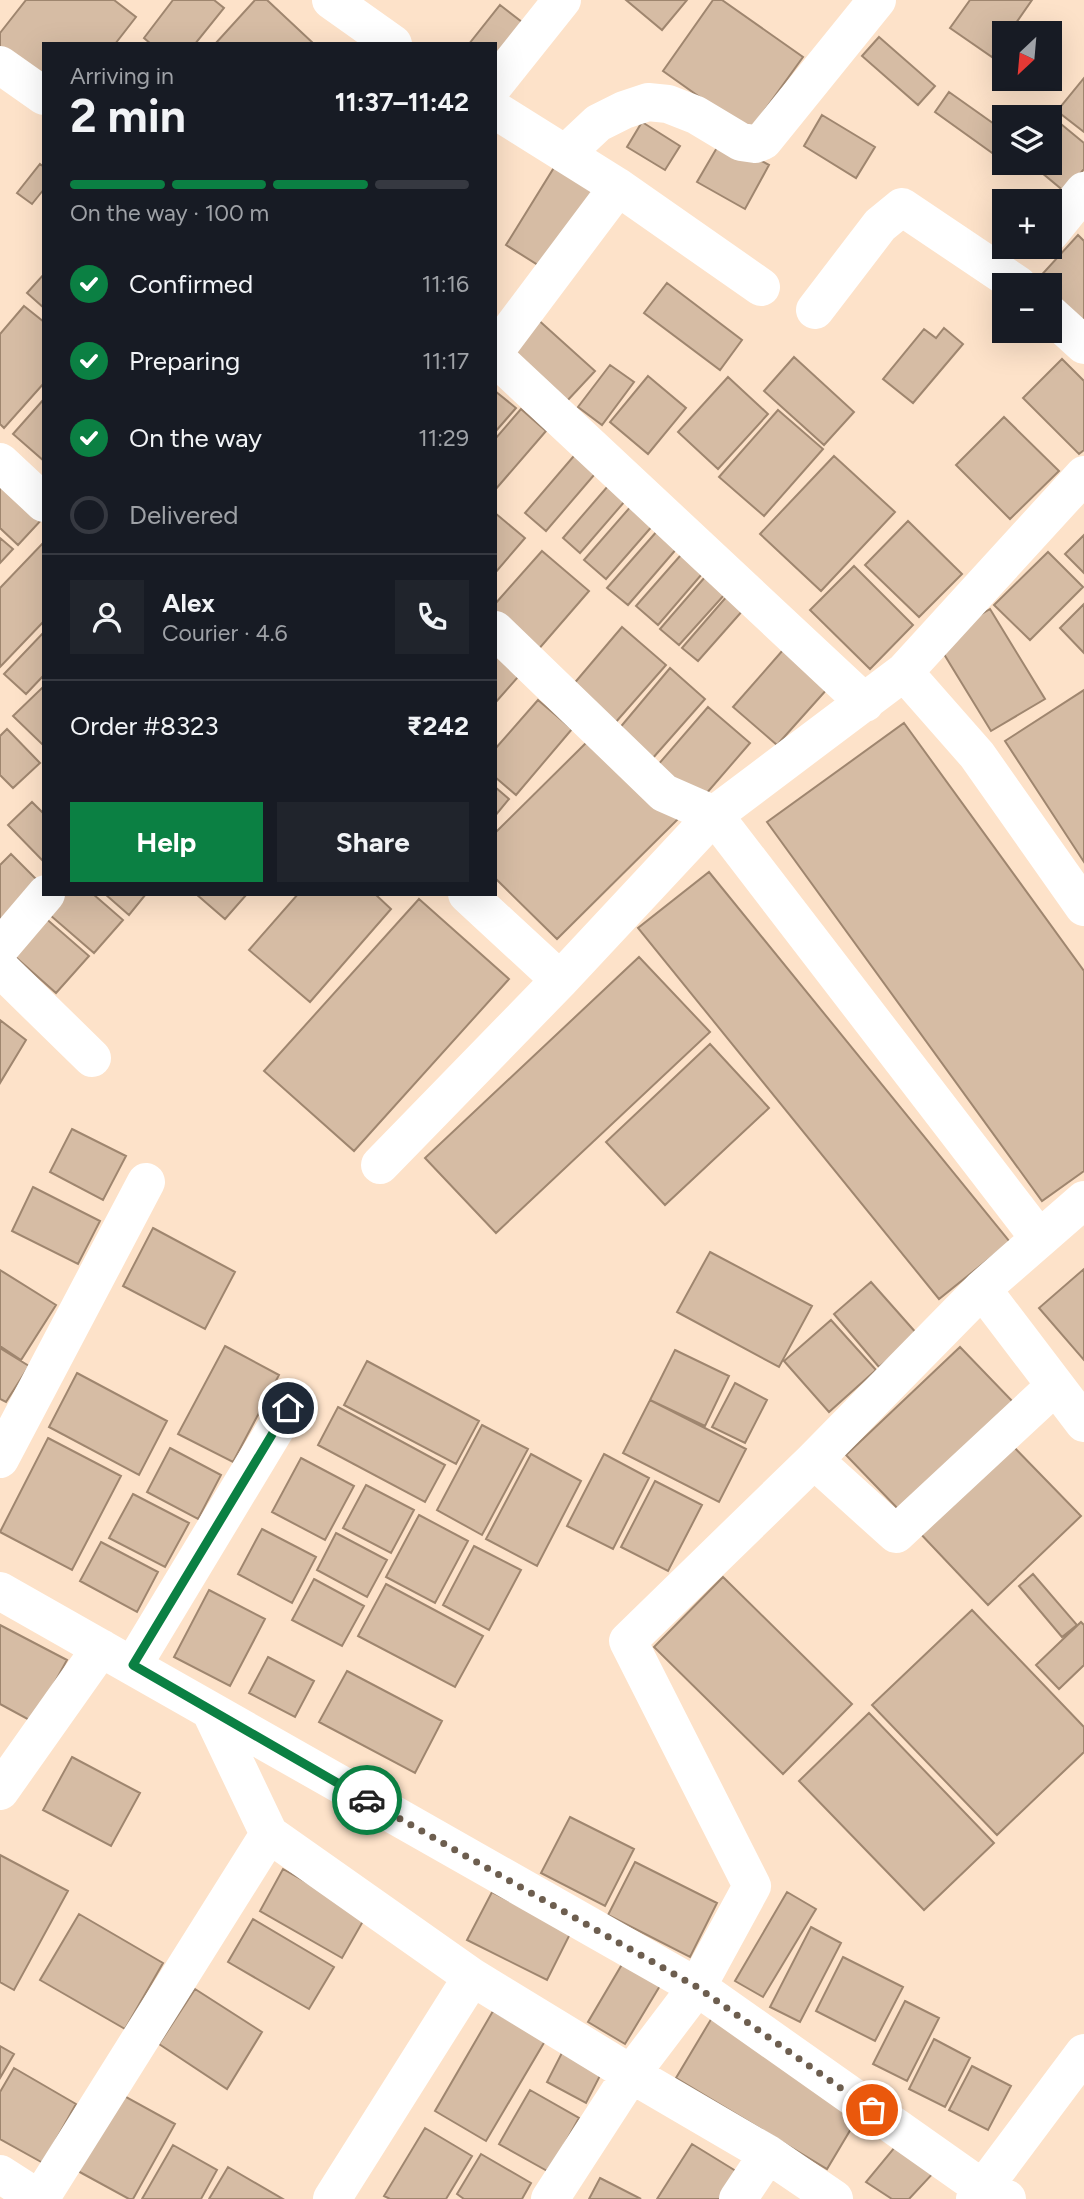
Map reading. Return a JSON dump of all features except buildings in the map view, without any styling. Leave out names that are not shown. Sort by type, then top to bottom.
[{"type":"street","points":[[497,81],[561,0]]},
{"type":"street","points":[[565,154],[598,123],[648,102],[668,103],[696,115],[741,142],[755,144],[763,141],[877,0]]},
{"type":"street","points":[[343,21],[389,42]]},
{"type":"street","points":[[0,65],[42,95]]},
{"type":"street","points":[[497,111],[618,187],[761,287]]},
{"type":"street","points":[[497,348],[618,187]]},
{"type":"street","points":[[1062,218],[1084,191]]},
{"type":"street","points":[[815,310],[880,225],[902,207],[1001,273]]},
{"type":"street","points":[[1062,325],[1084,345]]},
{"type":"street","points":[[497,359],[865,703]]},
{"type":"street","points":[[0,462],[42,501]]},
{"type":"street","points":[[380,1165],[560,980],[714,815],[904,672],[1084,475]]},
{"type":"street","points":[[497,632],[664,793],[714,815],[1039,1238]]},
{"type":"street","points":[[904,672],[977,755],[1084,907]]},
{"type":"street","points":[[0,947],[44,896]]},
{"type":"street","points":[[469,896],[560,980]]},
{"type":"street","points":[[0,968],[92,1058]]},
{"type":"street","points":[[0,1459],[146,1182]]},
{"type":"street","points":[[550,2199],[631,2074],[697,1987],[751,1886],[628,1641],[814,1460],[982,1289],[1084,1200]]},
{"type":"street","points":[[982,1289],[1084,1423]]},
{"type":"street","points":[[814,1460],[896,1534],[1055,1386]]},
{"type":"street","points":[[0,1791],[117,1657],[288,1408]]},
{"type":"street","points":[[0,1591],[697,1987],[988,2195],[1084,2053]]},
{"type":"street","points":[[211,1712],[269,1834],[472,1977],[768,2154],[834,2199]]},
{"type":"street","points":[[0,2174],[40,2199],[269,1834]]},
{"type":"street","points":[[332,2199],[472,1977]]},
{"type":"street","points":[[738,2199],[768,2154]]},
{"type":"way so far","points":[[367,1800],[697,1987],[872,2110]]},
{"type":"route","points":[[288,1408],[133,1665],[367,1800]]}]
